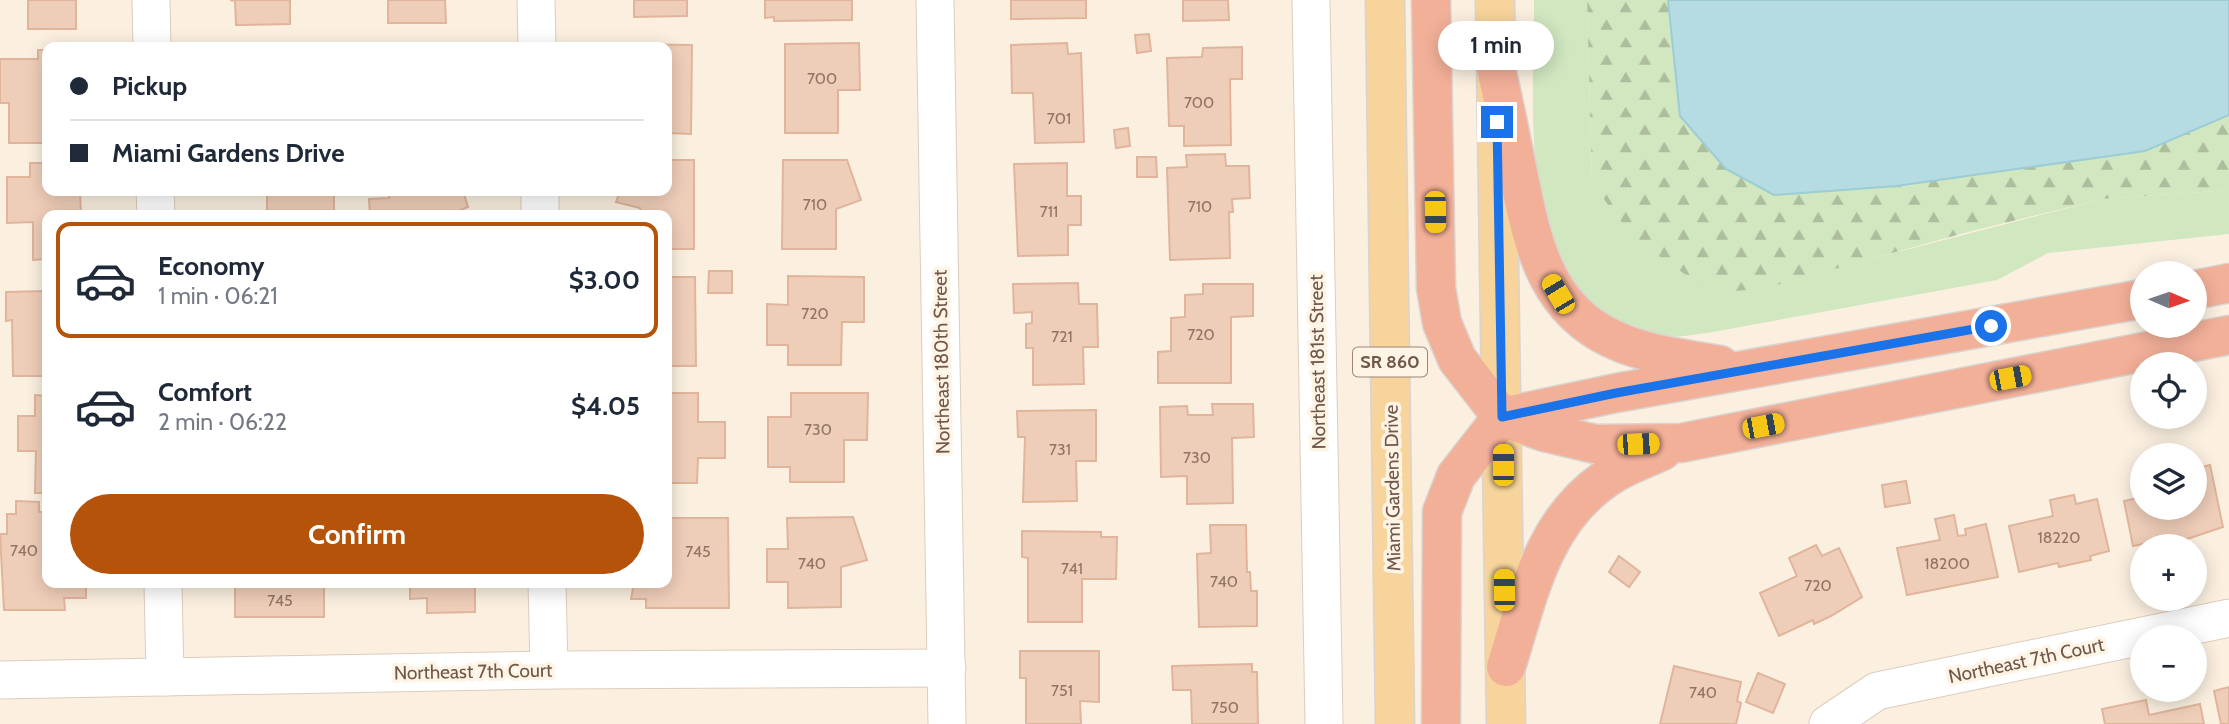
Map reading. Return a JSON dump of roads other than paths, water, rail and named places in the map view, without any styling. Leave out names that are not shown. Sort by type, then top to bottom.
[{"type":"highway","points":[[1431,0],[1438,307],[1445,334],[1457,359],[1502,417],[1544,432],[1595,444],[1681,443],[2229,335]]},
{"type":"highway","points":[[1496,68],[1535,249],[1558,294],[1589,326],[1627,345],[1746,370]]},
{"type":"highway","points":[[2207,287],[2229,283]]},
{"type":"highway","points":[[1441,724],[1443,512],[1455,477],[1502,417],[2130,301]]},
{"type":"highway","points":[[1506,667],[1543,553],[1569,512],[1605,479],[1681,443]]},
{"type":"main road","name":"Miami Gardens Drive","points":[[1385,0],[1395,724]]},
{"type":"main road","points":[[1495,0],[1506,724]]},
{"type":"street","points":[[151,0],[152,42]]},
{"type":"street","points":[[536,0],[537,42]]},
{"type":"street","name":"Northeast 180th Street","points":[[935,0],[947,724]]},
{"type":"street","name":"Northeast 181st Street","points":[[1311,0],[1324,724]]},
{"type":"street","points":[[163,588],[165,677]]},
{"type":"street","points":[[547,588],[549,670]]},
{"type":"street","name":"Northeast 7th Court","points":[[1829,722],[1877,691],[2229,618]]},
{"type":"street","name":"Northeast 7th Court","points":[[0,680],[549,670],[947,668]]},
{"type":"water","points":[[1668,0],[2229,0],[2229,115],[2145,151],[1896,186],[1774,195],[1726,169],[1680,116]]}]
